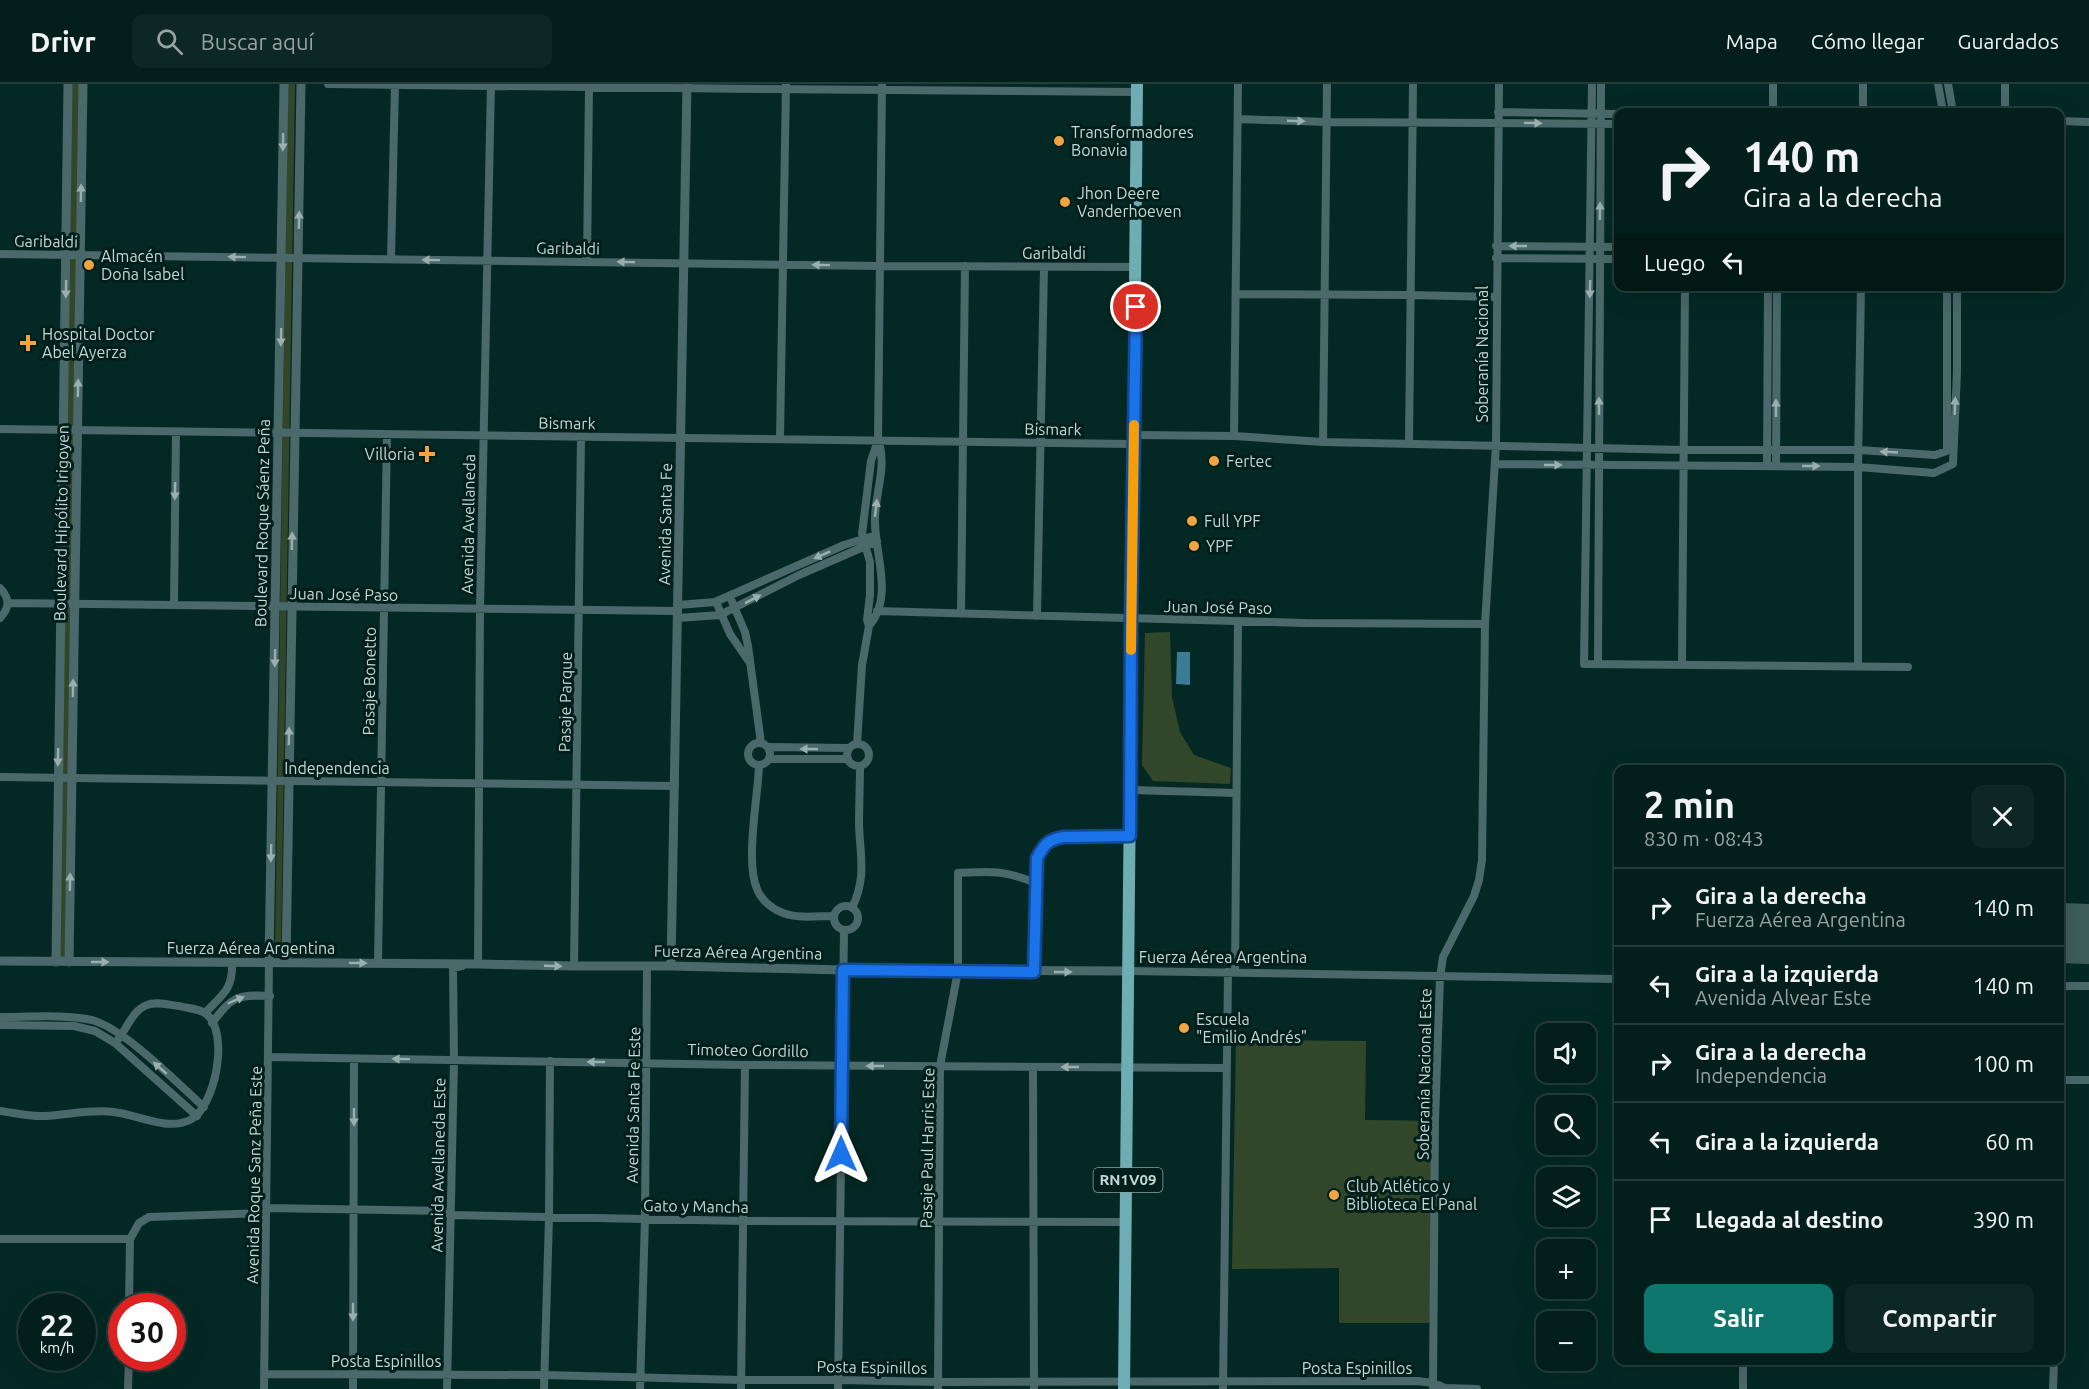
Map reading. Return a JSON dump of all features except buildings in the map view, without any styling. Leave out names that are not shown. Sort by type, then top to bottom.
[{"type":"main road","name":"RN1V09","points":[[1124,1385],[1137,88]]},
{"type":"street","name":"Boulevard Hipólito Irigoyen","points":[[56,962],[68,84]]},
{"type":"street","name":"Boulevard Hipólito Irigoyen","points":[[69,962],[83,84]]},
{"type":"street","name":"Boulevard Roque Sáenz Peña","points":[[269,962],[284,84]]},
{"type":"street","name":"Boulevard Roque Sáenz Peña","points":[[286,962],[301,84]]},
{"type":"street","points":[[328,84],[589,88],[786,86],[1137,88]]},
{"type":"street","points":[[1234,436],[1238,84]]},
{"type":"street","points":[[1323,442],[1327,84]]},
{"type":"street","points":[[1409,443],[1413,84]]},
{"type":"street","name":"Soberanía Nacional","points":[[1485,624],[1496,444],[1499,84]]},
{"type":"street","points":[[1592,84],[1596,114],[1595,259],[1600,465],[1598,664]]},
{"type":"street","points":[[1596,114],[1601,84]]},
{"type":"street","points":[[1773,84],[1773,108]]},
{"type":"street","points":[[1863,84],[1863,108]]},
{"type":"street","points":[[1938,84],[1942,108]]},
{"type":"street","points":[[1948,84],[1952,108]]},
{"type":"street","points":[[2005,84],[2005,108]]},
{"type":"street","points":[[391,259],[395,85]]},
{"type":"street","name":"Avenida Avellaneda","points":[[478,964],[480,610],[491,85]]},
{"type":"street","points":[[780,439],[786,86]]},
{"type":"street","name":"Avenida Santa Fe","points":[[671,966],[687,87]]},
{"type":"street","points":[[857,744],[862,665],[869,626],[878,611],[882,581],[875,516],[882,452],[878,440],[882,87]]},
{"type":"street","points":[[588,262],[589,88]]},
{"type":"street","points":[[1498,112],[1614,114]]},
{"type":"street","points":[[1238,119],[1327,122],[1614,124]]},
{"type":"street","points":[[2064,121],[2089,122]]},
{"type":"street","points":[[1496,246],[1614,247]]},
{"type":"street","name":"Garibaldi","points":[[0,254],[784,265],[1136,267]]},
{"type":"street","points":[[1496,258],[1614,259]]},
{"type":"street","points":[[1595,259],[1586,465],[1584,663],[1908,667]]},
{"type":"street","points":[[961,614],[965,266]]},
{"type":"street","points":[[1037,616],[1044,267]]},
{"type":"street","points":[[1682,664],[1685,291]]},
{"type":"street","points":[[1767,291],[1772,450],[1776,466]]},
{"type":"street","points":[[1767,466],[1772,450],[1777,291]]},
{"type":"street","points":[[1858,666],[1861,291]]},
{"type":"street","name":"Bismark","points":[[0,429],[1040,443],[1234,436],[1323,442],[1496,444],[1685,450],[1859,450],[1935,455],[1947,451],[1947,291]]},
{"type":"street","points":[[1495,464],[1858,467],[1934,473],[1953,464],[1957,372],[1957,291]]},
{"type":"street","points":[[1237,294],[1496,297]]},
{"type":"street","points":[[174,604],[176,432]]},
{"type":"street","name":"Pasaje Bonetto","points":[[378,963],[387,435]]},
{"type":"street","name":"Pasaje Parque","points":[[574,966],[581,437]]},
{"type":"street","points":[[869,626],[867,620],[870,562],[862,534],[870,468],[878,440]]},
{"type":"street","name":"Juan José Paso","points":[[9,603],[579,610],[720,615],[877,538]]},
{"type":"street","name":"Juan José Paso","points":[[678,612],[730,597],[844,545],[864,543]]},
{"type":"street","points":[[0,588],[9,603],[0,618]]},
{"type":"street","points":[[730,597],[745,632],[758,710],[770,759]]},
{"type":"street","points":[[716,602],[730,634],[750,663]]},
{"type":"street","name":"Juan José Paso","points":[[878,611],[1238,621],[1485,624]]},
{"type":"street","points":[[1223,1386],[1226,1068],[1236,793],[1238,621]]},
{"type":"street","name":"Soberanía Nacional Este","points":[[1433,1386],[1435,1157],[1440,976],[1443,957],[1474,896],[1482,860],[1485,624]]},
{"type":"street","points":[[848,759],[770,759],[759,765],[752,762],[748,753],[751,746],[849,748],[857,744],[864,746],[869,756],[866,763],[860,766],[853,765],[848,759],[849,748]]},
{"type":"street","points":[[759,765],[752,867],[753,878],[760,895],[773,908],[783,913],[834,916]]},
{"type":"street","points":[[852,908],[863,876],[859,823],[860,766]]},
{"type":"street","name":"Independencia","points":[[0,777],[675,786]]},
{"type":"street","points":[[1131,790],[1236,793]]},
{"type":"street","points":[[1034,972],[1037,858],[1045,843],[1054,838],[1064,837],[1130,836]]},
{"type":"street","name":"Pasaje Paul Harris Este","points":[[938,1386],[940,1066],[958,971],[958,873],[998,871],[1011,873],[1036,883]]},
{"type":"street","points":[[841,907],[852,908],[857,914],[857,922],[852,928],[844,930],[835,924],[834,916],[841,907]]},
{"type":"street","points":[[838,1389],[844,930]]},
{"type":"street","name":"Fuerza Aérea Argentina","points":[[0,961],[1231,972],[1614,979]]},
{"type":"street","name":"Avenida Roque Sanz Peña Este","points":[[264,1389],[269,962]]},
{"type":"street","points":[[205,1013],[230,986],[233,976],[232,963]]},
{"type":"street","name":"Avenida Avellaneda Este","points":[[447,1389],[454,1060],[453,968],[478,964]]},
{"type":"street","name":"Avenida Santa Fe Este","points":[[640,1389],[645,1218],[647,966]]},
{"type":"street","points":[[2064,986],[2089,986]]},
{"type":"street","points":[[212,1023],[227,1004],[238,997],[270,996]]},
{"type":"street","points":[[0,1111],[42,1116],[111,1111],[135,1115],[168,1125],[181,1123],[197,1116],[210,1094],[217,1062],[219,1037],[205,1013],[186,1007],[147,1005],[135,1013],[115,1043]]},
{"type":"street","points":[[0,1017],[92,1020],[122,1035],[204,1107]]},
{"type":"street","points":[[0,1024],[83,1026],[95,1031],[115,1043],[197,1116]]},
{"type":"street","name":"Timoteo Gordillo","points":[[269,1057],[745,1065],[1226,1068]]},
{"type":"street","points":[[353,1389],[354,1059]]},
{"type":"street","points":[[544,1389],[549,1217],[550,1061]]},
{"type":"street","points":[[741,1385],[745,1065]]},
{"type":"street","points":[[1034,1067],[1034,1385]]},
{"type":"street","points":[[2064,1080],[2089,1080]]},
{"type":"street","name":"Gato y Mancha","points":[[130,1239],[139,1223],[149,1217],[266,1210],[354,1208],[446,1211],[450,1215],[744,1221],[1127,1222]]},
{"type":"street","points":[[0,1239],[130,1239],[129,1293]]},
{"type":"street","points":[[1743,1365],[1743,1389]]},
{"type":"street","points":[[2053,1389],[2054,1365]]},
{"type":"street","points":[[128,1389],[129,1371]]},
{"type":"street","name":"Posta Espinillos","points":[[265,1374],[640,1378],[741,1385],[838,1380],[938,1386],[1223,1386],[1418,1381],[1445,1388],[1477,1389]]},
{"type":"green space","points":[[68,84],[83,84],[69,962],[56,962]]},
{"type":"green space","points":[[288,84],[295,84],[281,948],[275,948]]},
{"type":"green space","points":[[1170,632],[1172,697],[1180,732],[1194,755],[1231,768],[1230,784],[1153,781],[1142,765],[1145,633]]},
{"type":"green space","name":"Club Atlético y Biblioteca El Panal","points":[[1236,1040],[1366,1041],[1365,1120],[1435,1121],[1432,1323],[1339,1323],[1339,1268],[1232,1269]]},
{"type":"water","points":[[1177,652],[1190,652],[1190,685],[1176,684]]},
{"type":"runway","points":[[2064,933],[2089,934]]},
{"type":"slow traffic","points":[[1131,650],[1134,425]]},
{"type":"place","name":"Transformadores Bonavia","points":[[1059,141]]},
{"type":"place","name":"Jhon Deere Vanderhoeven","points":[[1065,202]]},
{"type":"place","name":"Almacén Doña Isabel","points":[[89,265]]},
{"type":"place","name":"Hospital Doctor Abel Ayerza","points":[[28,343]]},
{"type":"place","name":"Villoria","points":[[427,454]]},
{"type":"place","name":"Fertec","points":[[1214,461]]},
{"type":"place","name":"Full YPF","points":[[1192,521]]},
{"type":"place","name":"YPF","points":[[1194,546]]},
{"type":"place","name":"Escuela \"Emilio Andrés\"","points":[[1184,1028]]},
{"type":"place","name":"Club Atlético y Biblioteca El Panal","points":[[1334,1195]]},
{"type":"route","points":[[841,1154],[843,970],[1034,972],[1037,858],[1045,843],[1054,838],[1064,837],[1130,836],[1136,307]]}]
